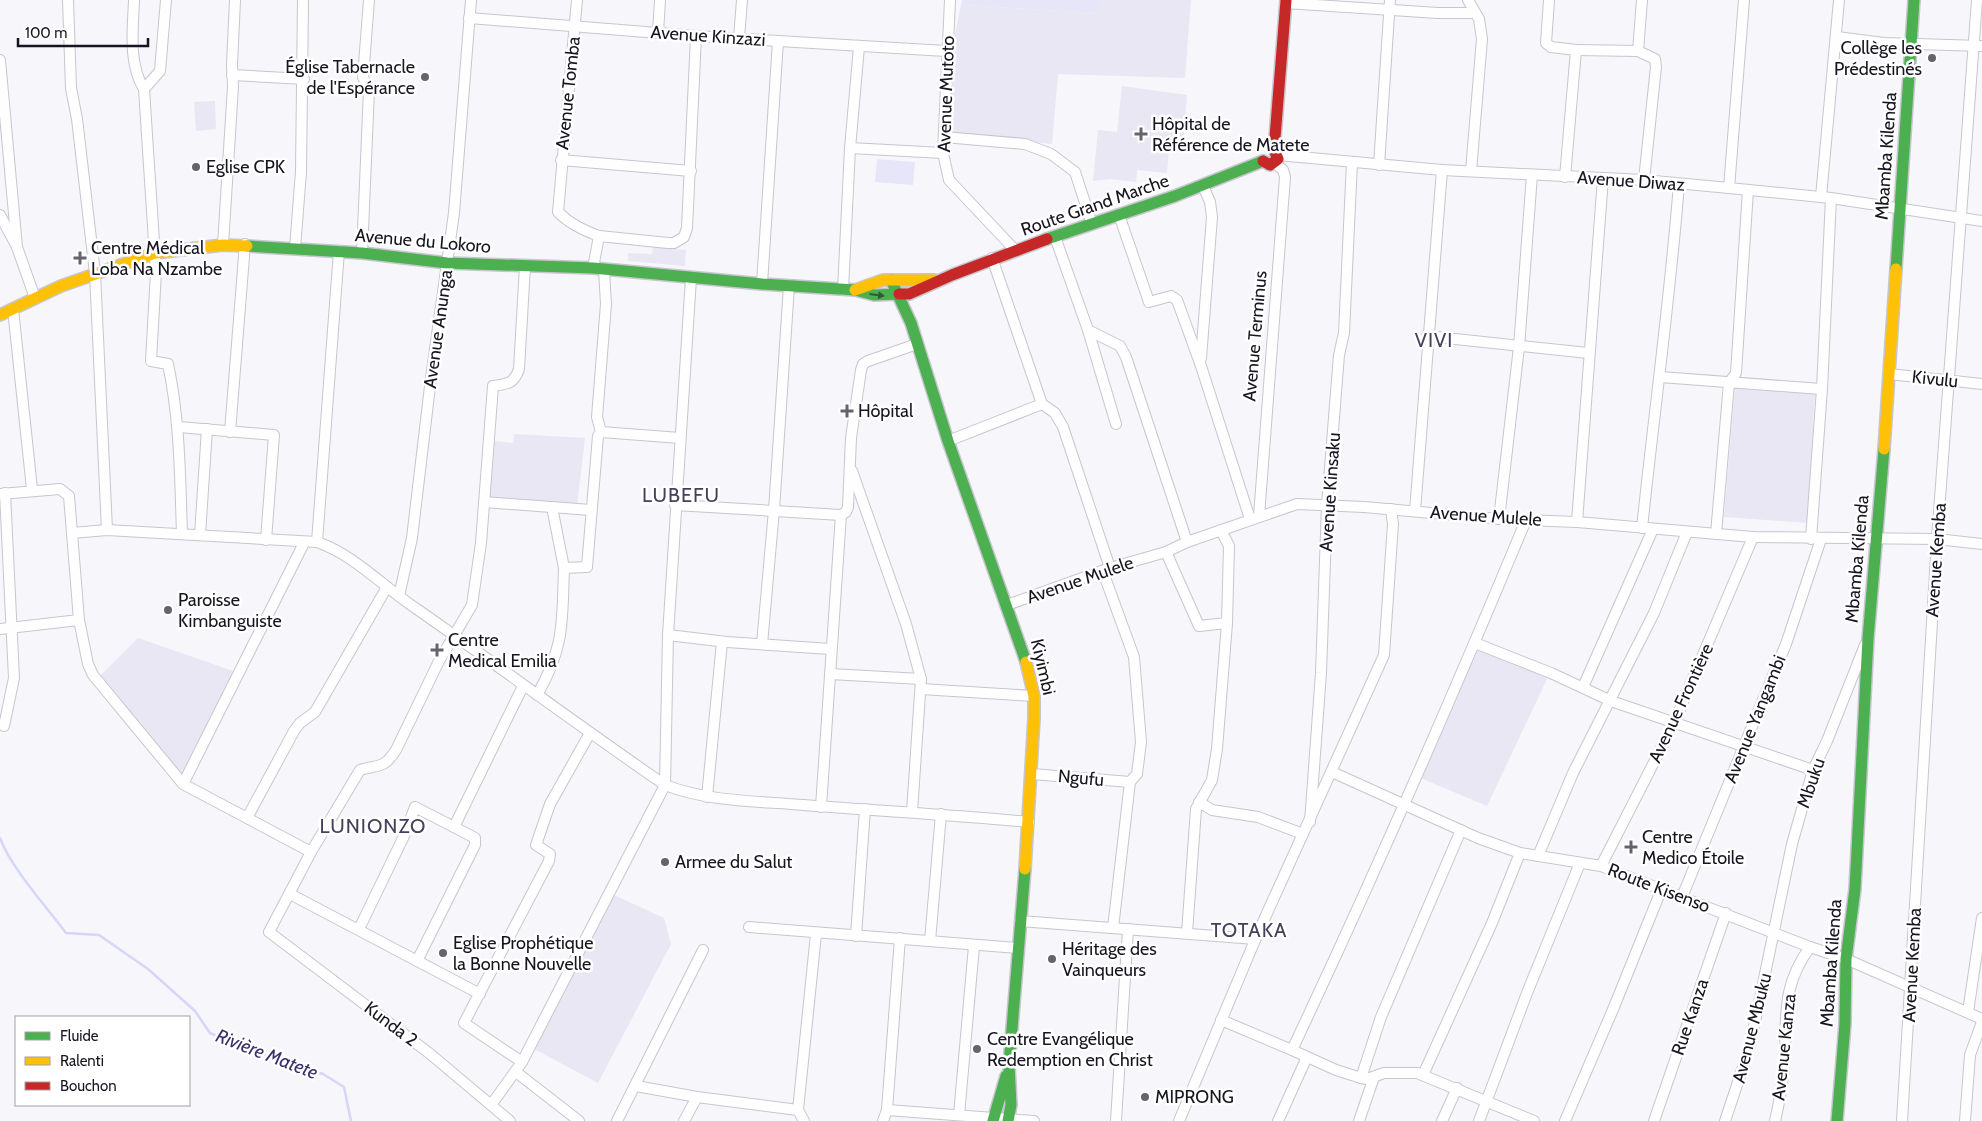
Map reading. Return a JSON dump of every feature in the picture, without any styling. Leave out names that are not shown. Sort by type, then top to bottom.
[{"type":"street","points":[[68,0],[71,88],[77,119],[95,273],[107,530]]},
{"type":"street","points":[[134,0],[133,40],[136,77],[144,89],[156,272],[150,361],[168,364],[178,427],[182,534]]},
{"type":"street","points":[[144,89],[160,71],[166,0]]},
{"type":"street","points":[[223,245],[235,0]]},
{"type":"street","points":[[295,248],[301,172],[304,79],[302,61],[303,0]]},
{"type":"street","points":[[362,253],[369,90],[363,77],[369,0]]},
{"type":"street","name":"Avenue Anunga","points":[[399,596],[412,538],[446,263],[454,213],[471,0]]},
{"type":"street","name":"Avenue Tomba","points":[[577,0],[561,160],[558,212],[567,221],[599,236],[668,243],[674,243],[684,236],[687,228],[691,171],[696,36]]},
{"type":"street","points":[[658,33],[660,0]]},
{"type":"street","points":[[739,38],[742,0]]},
{"type":"street","name":"Avenue Mutoto","points":[[950,0],[946,51],[943,152],[949,180],[1016,250]]},
{"type":"street","points":[[1468,0],[1480,19],[1482,39],[1478,106],[1470,171]]},
{"type":"street","points":[[1550,0],[1546,43],[1551,47],[1576,50],[1638,51],[1655,59],[1656,67],[1644,180]]},
{"type":"street","points":[[1638,51],[1642,0]]},
{"type":"street","points":[[1729,188],[1744,0]]},
{"type":"street","name":"Avenue Yangambi","points":[[1682,896],[1786,644],[1816,539],[1822,389],[1826,198],[1839,0]]},
{"type":"street","name":"Mbamba Kilenda","points":[[1837,1121],[1845,1024],[1846,959],[1855,889],[1868,640],[1875,539],[1884,452],[1914,0]]},
{"type":"street","name":"Avenue Kemba","points":[[1902,1121],[1937,539],[1960,218],[1978,46],[1977,0]]},
{"type":"street","points":[[1272,157],[1286,1],[1390,5],[1475,13]]},
{"type":"street","points":[[1379,164],[1390,5]]},
{"type":"street","name":"Avenue Kinzazi","points":[[469,18],[696,36],[946,51]]},
{"type":"street","points":[[1837,37],[1911,44],[1978,46]]},
{"type":"street","points":[[762,284],[778,41]]},
{"type":"street","points":[[842,290],[858,46]]},
{"type":"street","points":[[1565,177],[1576,50]]},
{"type":"street","points":[[0,60],[17,247]]},
{"type":"street","points":[[232,76],[304,79]]},
{"type":"street","points":[[944,137],[1025,144],[1036,146],[1051,154],[1075,172],[1092,224]]},
{"type":"street","points":[[850,148],[943,152]]},
{"type":"street","name":"Avenue Diwaz","points":[[1272,157],[1442,170],[1644,180],[1826,198],[1982,221]]},
{"type":"street","name":"Route Grand Marche","points":[[903,294],[992,258],[1203,186],[1272,157]]},
{"type":"street","name":"Avenue Terminus","points":[[1254,518],[1285,177],[1283,170],[1272,157]]},
{"type":"street","name":"Avenue Tomba","points":[[561,160],[691,171]]},
{"type":"street","name":"Avenue Kinsaku","points":[[1310,822],[1321,673],[1327,505],[1339,355],[1344,333],[1352,162]]},
{"type":"street","points":[[1415,512],[1427,336],[1442,170]]},
{"type":"street","points":[[1499,518],[1519,346],[1532,175]]},
{"type":"street","points":[[1577,522],[1588,353],[1603,178]]},
{"type":"street","points":[[1583,687],[1648,528],[1653,420],[1671,282],[1679,184]]},
{"type":"street","points":[[1201,366],[1212,217],[1210,202],[1203,186]]},
{"type":"street","points":[[1716,534],[1729,383],[1736,373],[1748,190]]},
{"type":"street","points":[[0,215],[17,247],[35,298]]},
{"type":"street","points":[[1119,215],[1149,302],[1171,296],[1177,300],[1254,518]]},
{"type":"street","points":[[564,568],[587,567],[598,436],[601,432],[597,417],[606,304],[598,269],[599,236]]},
{"type":"street","points":[[1055,237],[1088,330],[1116,424]]},
{"type":"street","points":[[230,432],[245,244]]},
{"type":"street","name":"Avenue du Lokoro","points":[[0,315],[95,273],[155,253],[245,244],[362,253],[446,263],[598,269],[762,284],[855,290],[874,295],[903,294]]},
{"type":"street","points":[[317,542],[339,251]]},
{"type":"street","points":[[992,258],[1042,404],[1054,413],[1063,427],[1134,657],[1141,742],[1137,774],[1130,782],[1114,928]]},
{"type":"street","points":[[480,994],[290,894],[311,852],[360,770],[379,768],[388,763],[454,635],[472,605],[484,502],[493,386],[510,383],[516,378],[519,369],[525,266]]},
{"type":"street","points":[[490,1104],[522,1062],[665,785],[668,635],[691,278]]},
{"type":"street","name":"Route Grand Marche","points":[[890,280],[907,278],[937,280]]},
{"type":"street","name":"Kiyimbi","points":[[903,294],[907,278]]},
{"type":"street","name":"Avenue du Lokoro","points":[[855,290],[868,283],[890,280]]},
{"type":"street","name":"Kiyimbi","points":[[890,280],[903,294],[948,440],[1026,660],[1034,696],[1029,822],[1010,1065]]},
{"type":"street","points":[[762,644],[774,510],[790,286]]},
{"type":"street","points":[[13,309],[32,490]]},
{"type":"street","points":[[1088,330],[1120,346],[1126,357],[1187,542]]},
{"type":"street","points":[[1427,336],[1588,353]]},
{"type":"street","points":[[675,505],[841,515],[846,512],[848,506],[851,438],[863,364],[917,344]]},
{"type":"street","name":"Kivulu","points":[[1889,374],[1982,384]]},
{"type":"street","points":[[1660,377],[1822,389]]},
{"type":"street","points":[[948,440],[1042,404]]},
{"type":"street","points":[[178,427],[274,435],[266,540]]},
{"type":"street","points":[[200,535],[207,429]]},
{"type":"street","points":[[601,432],[680,438]]},
{"type":"street","points":[[850,466],[906,624],[921,684],[912,812]]},
{"type":"street","points":[[4,726],[14,688],[13,628],[2,494],[60,489],[69,496],[79,620],[88,664],[93,675],[183,784],[311,852]]},
{"type":"street","points":[[484,502],[591,510]]},
{"type":"street","name":"Avenue Mulele","points":[[1007,605],[1107,570],[1166,552],[1187,542],[1297,504],[1577,522],[1753,538],[1937,539],[1982,544]]},
{"type":"street","points":[[537,695],[557,656],[562,637],[564,568],[552,507]]},
{"type":"street","points":[[1179,1121],[1255,939],[1310,822],[1384,655],[1393,524],[1391,509]]},
{"type":"street","points":[[821,807],[830,649],[841,515]]},
{"type":"street","points":[[1292,1050],[1348,932],[1402,805],[1475,643],[1526,520]]},
{"type":"street","points":[[72,533],[107,530],[304,543],[317,542],[351,560],[523,686],[665,785],[686,794],[821,807],[941,814],[1029,822]]},
{"type":"street","points":[[1187,933],[1192,847],[1199,802],[1212,780],[1218,749],[1227,623],[1229,546],[1221,530]]},
{"type":"street","points":[[1538,856],[1573,773],[1654,613],[1687,532]]},
{"type":"street","name":"Avenue Frontière","points":[[1602,866],[1674,723],[1753,538]]},
{"type":"street","points":[[183,784],[304,543]]},
{"type":"street","points":[[1166,552],[1198,626],[1227,623]]},
{"type":"street","points":[[247,818],[294,731],[300,723],[315,712],[387,587]]},
{"type":"street","points":[[0,628],[79,620]]},
{"type":"street","points":[[668,635],[722,642],[830,649]]},
{"type":"street","name":"Mbuku","points":[[1775,933],[1792,844],[1813,770],[1827,741],[1868,640]]},
{"type":"street","points":[[706,797],[722,642]]},
{"type":"street","points":[[1475,643],[1583,687],[1611,701],[1813,770]]},
{"type":"street","points":[[830,674],[1034,696]]},
{"type":"street","points":[[454,827],[523,686]]},
{"type":"street","points":[[522,1062],[464,1023],[549,861],[550,854],[536,845],[540,828],[550,804],[590,733]]},
{"type":"street","name":"Route Kisenso","points":[[1332,772],[1402,805],[1520,853],[1602,866],[1662,888],[1810,947],[1846,959],[1968,1012],[1982,1021]]},
{"type":"street","name":"Ngufu","points":[[1032,774],[1130,782]]},
{"type":"street","points":[[1199,802],[1212,810],[1258,817],[1304,834]]},
{"type":"street","points":[[358,929],[404,836],[415,807],[475,838],[475,845],[417,961]]},
{"type":"street","points":[[856,936],[865,810]]},
{"type":"street","points":[[930,942],[941,814]]},
{"type":"street","points":[[1361,1078],[1380,1017],[1461,830]]},
{"type":"street","points":[[1423,1075],[1492,923],[1520,853]]},
{"type":"street","points":[[1479,1121],[1580,863]]},
{"type":"street","points":[[1565,1121],[1662,888]]},
{"type":"street","name":"Kunda 2","points":[[290,894],[269,932],[429,1053],[510,1121]]},
{"type":"street","name":"Rue Kanza","points":[[1654,1121],[1726,913]]},
{"type":"street","points":[[1968,1012],[1982,918]]},
{"type":"street","points":[[1020,921],[1255,939]]},
{"type":"street","points":[[749,927],[816,934],[900,938],[974,946],[1018,948]]},
{"type":"street","points":[[1116,1121],[1128,929]]},
{"type":"street","name":"Avenue Mbuku","points":[[1725,1121],[1750,1046],[1775,933]]},
{"type":"street","points":[[804,1121],[798,1110],[816,934]]},
{"type":"street","points":[[883,1121],[887,1110],[900,938]]},
{"type":"street","points":[[959,1115],[974,946]]},
{"type":"street","name":"Avenue Kanza","points":[[1774,1121],[1784,1068],[1786,1007],[1797,965],[1810,947]]},
{"type":"street","points":[[617,1121],[703,950]]},
{"type":"street","points":[[1221,1020],[1361,1078],[1374,1078],[1384,1074],[1406,1072],[1423,1075],[1534,1121]]},
{"type":"street","points":[[1965,1121],[1970,1056],[1982,1021]]},
{"type":"street","points":[[1278,1121],[1307,1057]]},
{"type":"street","points":[[993,1120],[1010,1065]]},
{"type":"street","points":[[1008,1120],[1011,1105],[1010,1065]]},
{"type":"street","points":[[516,1072],[578,1121]]},
{"type":"street","points":[[1359,1121],[1374,1078]]},
{"type":"street","points":[[636,1086],[697,1097],[798,1110]]},
{"type":"street","points":[[1442,1121],[1457,1088]]},
{"type":"street","points":[[684,1121],[697,1097]]},
{"type":"street","points":[[887,1110],[959,1115],[993,1120],[1034,1121]]},
{"type":"shaded area","points":[[962,0],[1099,0],[1098,13],[961,5]]},
{"type":"shaded area","points":[[1099,0],[1191,0],[1185,78],[1058,74],[1052,144],[947,134],[951,53],[961,5],[1097,13]]},
{"type":"shaded area","name":"Hôpital de Référence de Matete","points":[[1122,86],[1187,95],[1184,137],[1170,136],[1167,173],[1137,170],[1136,182],[1111,179],[1093,181],[1098,130],[1117,132]]},
{"type":"shaded area","points":[[215,101],[216,129],[196,131],[194,102]]},
{"type":"shaded area","points":[[877,159],[915,162],[913,185],[875,182]]},
{"type":"shaded area","points":[[653,247],[686,250],[685,266],[628,261],[628,253],[652,254]]},
{"type":"shaded area","points":[[1735,387],[1815,392],[1808,523],[1724,517]]},
{"type":"shaded area","points":[[514,434],[585,438],[577,506],[489,499],[492,441],[513,443]]},
{"type":"shaded area","points":[[138,638],[236,672],[182,777],[99,677]]},
{"type":"shaded area","points":[[1481,649],[1548,677],[1487,806],[1418,777],[1472,655]]},
{"type":"shaded area","points":[[614,895],[664,918],[671,944],[598,1083],[534,1049]]},
{"type":"waterway","name":"Rivière Matete","points":[[0,838],[20,874],[66,933],[99,935],[148,969],[195,1011],[210,1033],[244,1048],[323,1074],[344,1087],[351,1121]]},
{"type":"traffic: fast","points":[[1896,269],[1914,0]]},
{"type":"traffic: fast","points":[[1047,239],[1175,196],[1263,161]]},
{"type":"traffic: fast","points":[[247,246],[362,253],[447,263],[593,268],[762,284],[855,290],[874,295],[899,294]]},
{"type":"traffic: fast","points":[[891,280],[911,323],[948,441],[1026,662]]},
{"type":"traffic: fast","points":[[1837,1121],[1845,1024],[1846,959],[1855,889],[1868,639],[1884,449]]},
{"type":"traffic: fast","points":[[1008,1121],[1011,1105],[1009,1065],[1025,869]]},
{"type":"traffic: fast","points":[[993,1121],[1006,1076]]},
{"type":"traffic: slow","points":[[0,315],[61,286],[155,253],[223,245],[247,246]]},
{"type":"traffic: slow","points":[[1884,449],[1896,269]]},
{"type":"traffic: slow","points":[[855,290],[883,280],[934,280]]},
{"type":"traffic: slow","points":[[1025,869],[1034,718],[1034,696],[1026,662]]},
{"type":"traffic: jam","points":[[1263,161],[1270,165],[1278,159],[1274,150],[1286,0]]},
{"type":"traffic: jam","points":[[899,294],[909,294],[952,275],[1047,239]]},
{"type":"place","name":"Collège les Prédestinés","points":[[1932,58]]},
{"type":"place","name":"Église Tabernacle de l'Espérance","points":[[425,77]]},
{"type":"place","name":"Hôpital de Référence de Matete","points":[[1141,134]]},
{"type":"place","name":"Eglise CPK","points":[[196,167]]},
{"type":"place","name":"Centre Médical Loba Na Nzambe","points":[[80,258]]},
{"type":"place","name":"Hôpital","points":[[847,411]]},
{"type":"place","name":"Paroisse Kimbanguiste","points":[[168,610]]},
{"type":"place","name":"Centre Medical Emilia","points":[[437,650]]},
{"type":"place","name":"Centre Medico Étoile","points":[[1631,847]]},
{"type":"place","name":"Armee du Salut","points":[[665,862]]},
{"type":"place","name":"Eglise Prophétique la Bonne Nouvelle","points":[[443,953]]},
{"type":"place","name":"Héritage des Vainqueurs","points":[[1052,959]]},
{"type":"place","name":"Centre Evangélique Redemption en Christ","points":[[977,1049]]},
{"type":"place","name":"MIPRONG","points":[[1145,1097]]},
{"type":"district","name":"VIVI","points":[[1434,340]]},
{"type":"district","name":"LUBEFU","points":[[681,495]]},
{"type":"district","name":"LUNIONZO","points":[[373,826]]},
{"type":"district","name":"TOTAKA","points":[[1249,930]]}]
